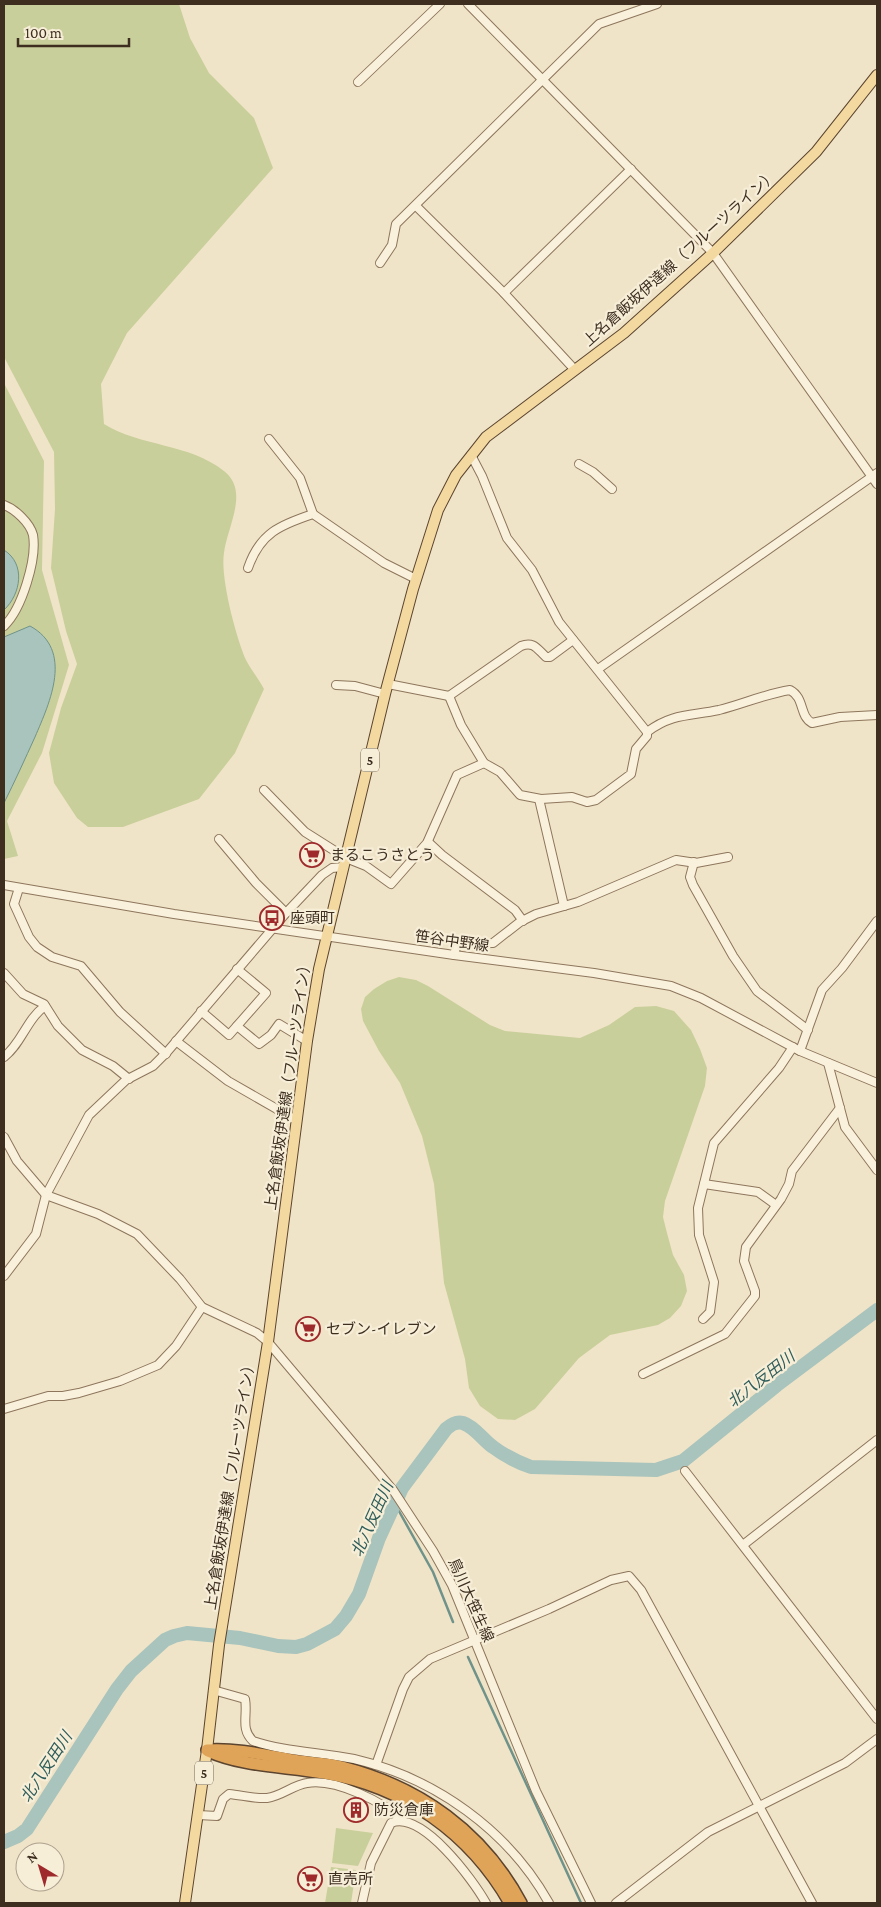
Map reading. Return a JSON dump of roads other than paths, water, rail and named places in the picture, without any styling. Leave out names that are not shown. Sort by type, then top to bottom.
[{"type":"highway","points":[[207,1750],[227,1749],[342,1767],[400,1787],[434,1806],[465,1829],[503,1873],[521,1903]]},
{"type":"highway","points":[[207,1750],[228,1760],[324,1773],[350,1779],[385,1790],[406,1800],[459,1837],[483,1864],[510,1903]]},
{"type":"main road","name":"上名倉飯坂伊達線（フルーツライン）","points":[[185,1903],[207,1750],[221,1629],[268,1342],[306,1041],[326,937],[387,689],[416,579],[442,500],[456,475],[471,455],[497,427],[624,333],[713,252],[816,152],[877,75]]},
{"type":"street","points":[[358,82],[440,4]]},
{"type":"street","points":[[468,4],[713,252],[875,475],[877,484]]},
{"type":"street","points":[[380,263],[392,245],[396,224],[599,24],[657,4]]},
{"type":"street","points":[[504,293],[631,169]]},
{"type":"street","points":[[416,206],[504,293],[575,370]]},
{"type":"street","points":[[269,439],[300,478],[313,514],[384,563],[416,579]]},
{"type":"street","points":[[471,455],[482,476],[507,538],[532,570],[559,622],[647,732]]},
{"type":"street","points":[[579,464],[593,472],[612,490]]},
{"type":"street","points":[[598,669],[875,475]]},
{"type":"street","points":[[4,505],[21,517],[31,530],[33,537],[32,555],[23,592],[13,617],[4,626]]},
{"type":"street","points":[[248,568],[260,545],[273,530],[313,514]]},
{"type":"street","points":[[336,685],[449,696],[521,646],[528,643],[533,644],[546,657],[550,657],[573,640]]},
{"type":"street","points":[[449,696],[461,726],[484,763],[500,772],[515,787],[518,794],[539,799],[572,797],[587,802],[596,800],[631,774],[636,749],[647,736],[647,732],[672,717],[719,710],[790,690],[798,696],[806,719],[812,723],[840,718],[877,715]]},
{"type":"street","points":[[4,1276],[36,1234],[46,1195],[89,1116],[129,1078],[153,1066],[166,1054],[272,928],[322,875],[332,868],[345,863],[366,866],[391,884],[428,842],[457,775],[484,763]]},
{"type":"street","points":[[264,790],[305,832],[345,863]]},
{"type":"street","points":[[539,799],[564,906]]},
{"type":"street","points":[[219,839],[256,884],[286,913]]},
{"type":"street","points":[[428,842],[448,860],[515,910],[523,921]]},
{"type":"street","points":[[454,955],[457,944],[493,943],[536,914],[622,885],[641,874],[676,860],[694,862],[728,857]]},
{"type":"street","points":[[694,862],[690,877],[693,885],[733,956],[758,991],[808,1030]]},
{"type":"street","name":"笹谷中野線","points":[[4,885],[326,937],[594,973],[671,986],[701,998],[796,1049],[877,1083]]},
{"type":"street","points":[[19,888],[14,904],[29,937],[37,946],[52,956],[81,966],[120,1012],[166,1054]]},
{"type":"street","points":[[704,1320],[710,1312],[714,1282],[699,1235],[698,1208],[714,1143],[796,1049],[808,1030],[822,990],[842,968],[877,921]]},
{"type":"street","points":[[201,1011],[229,1035],[266,994],[237,970]]},
{"type":"street","points":[[4,973],[23,994],[45,1006],[58,1026],[82,1050],[113,1066],[129,1078]]},
{"type":"street","points":[[4,1057],[16,1046],[31,1018],[45,1006]]},
{"type":"street","points":[[237,1026],[259,1044],[279,1024],[306,1041]]},
{"type":"street","points":[[176,1041],[228,1081],[296,1120]]},
{"type":"street","points":[[828,1063],[845,1127],[877,1170]]},
{"type":"street","points":[[643,1374],[695,1351],[703,1344],[718,1338],[734,1325],[755,1296],[744,1254],[750,1240],[789,1184],[792,1171],[840,1108]]},
{"type":"street","points":[[4,1136],[17,1161],[46,1195],[98,1214],[138,1234],[180,1279],[202,1307],[176,1346],[158,1364],[120,1381],[79,1393],[64,1396],[48,1396],[4,1408],[4,1400]]},
{"type":"street","points":[[704,1184],[758,1192],[776,1205]]},
{"type":"street","name":"鳥川大笹生線","points":[[202,1307],[257,1333],[268,1342],[402,1502],[452,1585],[536,1791],[591,1903]]},
{"type":"street","points":[[743,1545],[877,1440]]},
{"type":"street","points":[[685,1471],[877,1719]]},
{"type":"street","points":[[376,1766],[409,1677],[430,1659],[618,1577],[629,1576],[633,1578],[812,1903]]},
{"type":"street","points":[[213,1690],[246,1699],[245,1727],[247,1735],[253,1742],[347,1758],[376,1766],[422,1783],[460,1805],[487,1828],[514,1856],[549,1903]]},
{"type":"street","points":[[616,1903],[708,1832],[845,1763],[877,1739]]},
{"type":"street","points":[[198,1815],[217,1816],[223,1799],[229,1794],[268,1798],[308,1782],[327,1784],[359,1793],[393,1810],[403,1821],[420,1828],[444,1848],[463,1869],[486,1903]]},
{"type":"street","points":[[362,1903],[365,1882],[380,1844],[391,1823],[403,1821]]},
{"type":"water","points":[[4,550],[16,563],[19,579],[14,596],[4,610]]},
{"type":"water","points":[[30,626],[43,636],[51,649],[55,662],[55,677],[52,693],[41,723],[4,803],[4,637]]},
{"type":"waterway","name":"北八反田川","points":[[4,1842],[18,1836],[27,1829],[117,1689],[131,1671],[165,1640],[187,1633],[240,1638],[278,1646],[296,1647],[307,1644],[335,1629],[346,1616],[359,1594],[379,1538],[402,1488],[446,1429],[452,1425],[456,1423],[467,1425],[498,1450],[531,1467],[656,1470],[683,1461],[777,1385],[877,1310]]},
{"type":"waterway","points":[[395,1504],[433,1572],[453,1622]]},
{"type":"waterway","points":[[468,1657],[581,1903]]},
{"type":"place","name":"まるこうさとう","points":[[312,855]]},
{"type":"place","name":"座頭町","points":[[272,918]]},
{"type":"place","name":"セブン-イレブン","points":[[308,1329]]},
{"type":"place","name":"防災倉庫","points":[[356,1810]]},
{"type":"place","name":"直売所","points":[[310,1879]]}]
